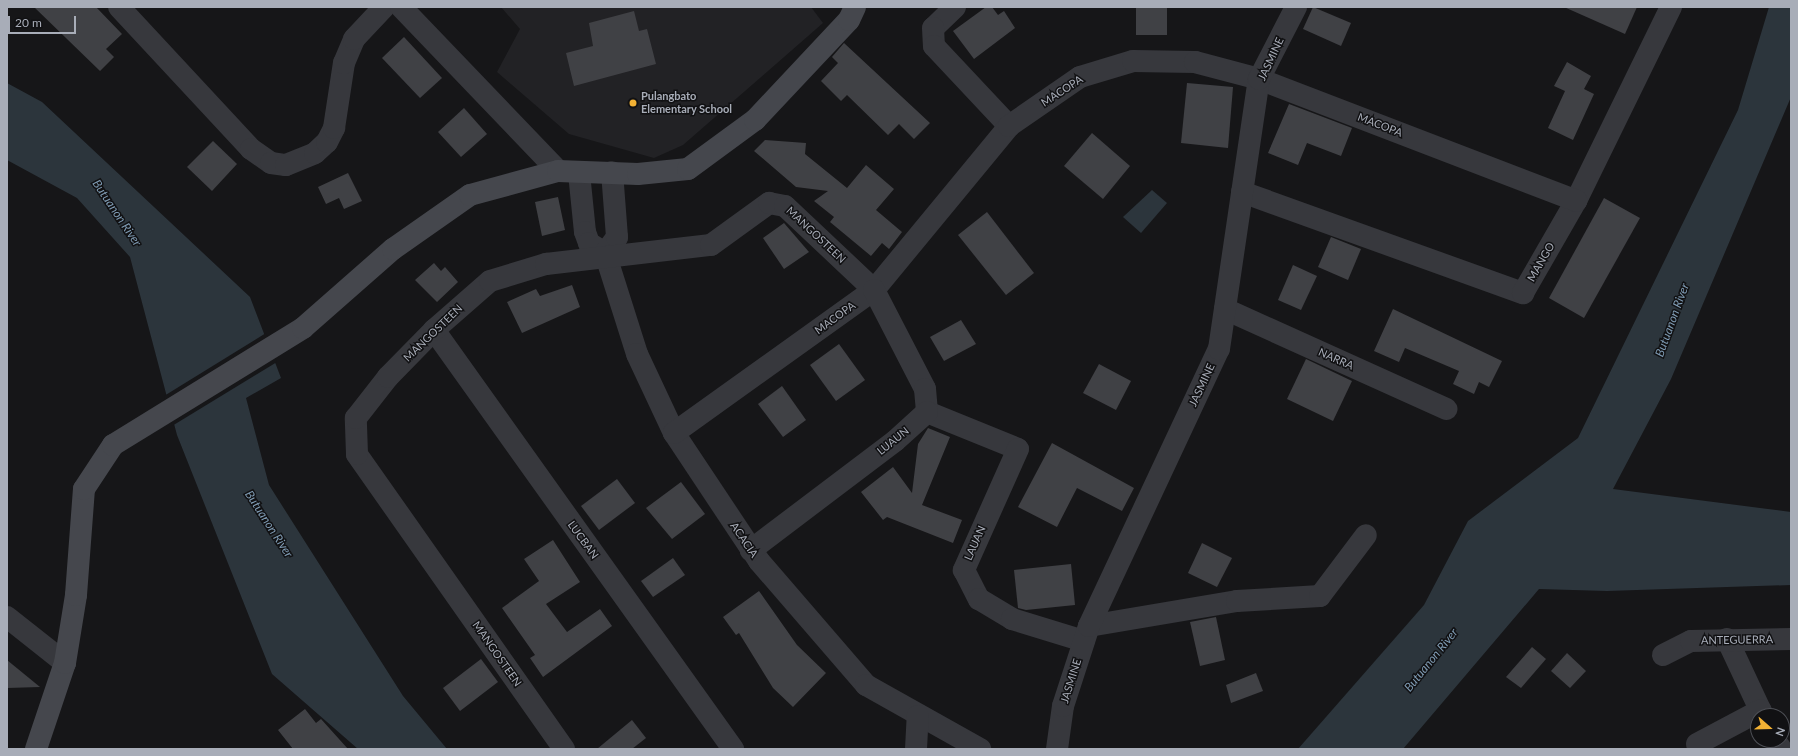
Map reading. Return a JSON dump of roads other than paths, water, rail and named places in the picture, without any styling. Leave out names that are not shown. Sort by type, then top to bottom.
[{"type":"street","points":[[119,7],[251,149],[271,163],[286,165],[315,153],[327,142],[334,128],[344,63],[354,39],[384,7]]},
{"type":"street","points":[[401,7],[568,172],[589,242],[606,256],[617,236],[612,172]]},
{"type":"street","points":[[36,749],[65,663],[76,595],[84,489],[113,445],[303,328],[393,249],[470,195],[568,172],[612,172],[638,174],[688,169],[730,141],[849,20],[855,7]]},
{"type":"street","points":[[955,7],[933,28],[934,46],[1009,126]]},
{"type":"street","name":"JASMINE","points":[[1057,749],[1063,706],[1086,634],[1219,349],[1260,79],[1296,7]]},
{"type":"street","name":"MANGO","points":[[1242,192],[1523,293],[1576,201],[1671,7]]},
{"type":"street","name":"MACOPA","points":[[674,433],[874,290],[1009,126],[1080,77],[1133,61],[1196,62],[1260,79],[1576,201]]},
{"type":"street","name":"MANGOSTEEN","points":[[564,749],[356,454],[356,418],[388,377],[434,330],[490,281],[546,264],[711,245],[769,203],[785,206],[874,290]]},
{"type":"street","name":"ACACIA","points":[[606,256],[637,354],[674,433],[751,550],[866,685],[918,716],[980,749]]},
{"type":"street","points":[[874,290],[925,389],[927,412]]},
{"type":"street","name":"NARRA","points":[[1225,309],[1446,409]]},
{"type":"street","name":"LUCBAN","points":[[434,330],[732,749]]},
{"type":"street","name":"LAUAN","points":[[927,412],[1018,449],[964,570],[979,599],[1012,619],[1086,634]]},
{"type":"street","name":"LUAUN","points":[[751,550],[895,441],[927,412]]},
{"type":"street","points":[[1086,634],[1237,601],[1320,596],[1366,535]]},
{"type":"street","points":[[7,617],[65,663]]},
{"type":"street","points":[[1727,639],[1760,708]]},
{"type":"street","name":"ANTEGUERRA","points":[[1663,655],[1691,641],[1727,639],[1791,639]]},
{"type":"street","points":[[916,749],[918,716]]},
{"type":"street","points":[[1697,744],[1750,719]]},
{"type":"water","name":"Butuanon River","points":[[1769,7],[1791,7],[1791,97],[1671,379],[1613,489],[1791,512],[1791,585],[1607,591],[1539,589],[1403,749],[1298,749],[1424,605],[1468,521],[1578,438],[1738,110]]},
{"type":"water","name":"Butuanon River","points":[[7,83],[42,102],[250,297],[281,378],[246,398],[269,485],[403,696],[447,749],[358,749],[272,674],[177,435],[130,257],[77,198],[7,160]]},
{"type":"water","points":[[1152,190],[1167,203],[1141,233],[1123,217]]},
{"type":"place","name":"Pulangbato Elementary School","points":[[633,103]]}]
